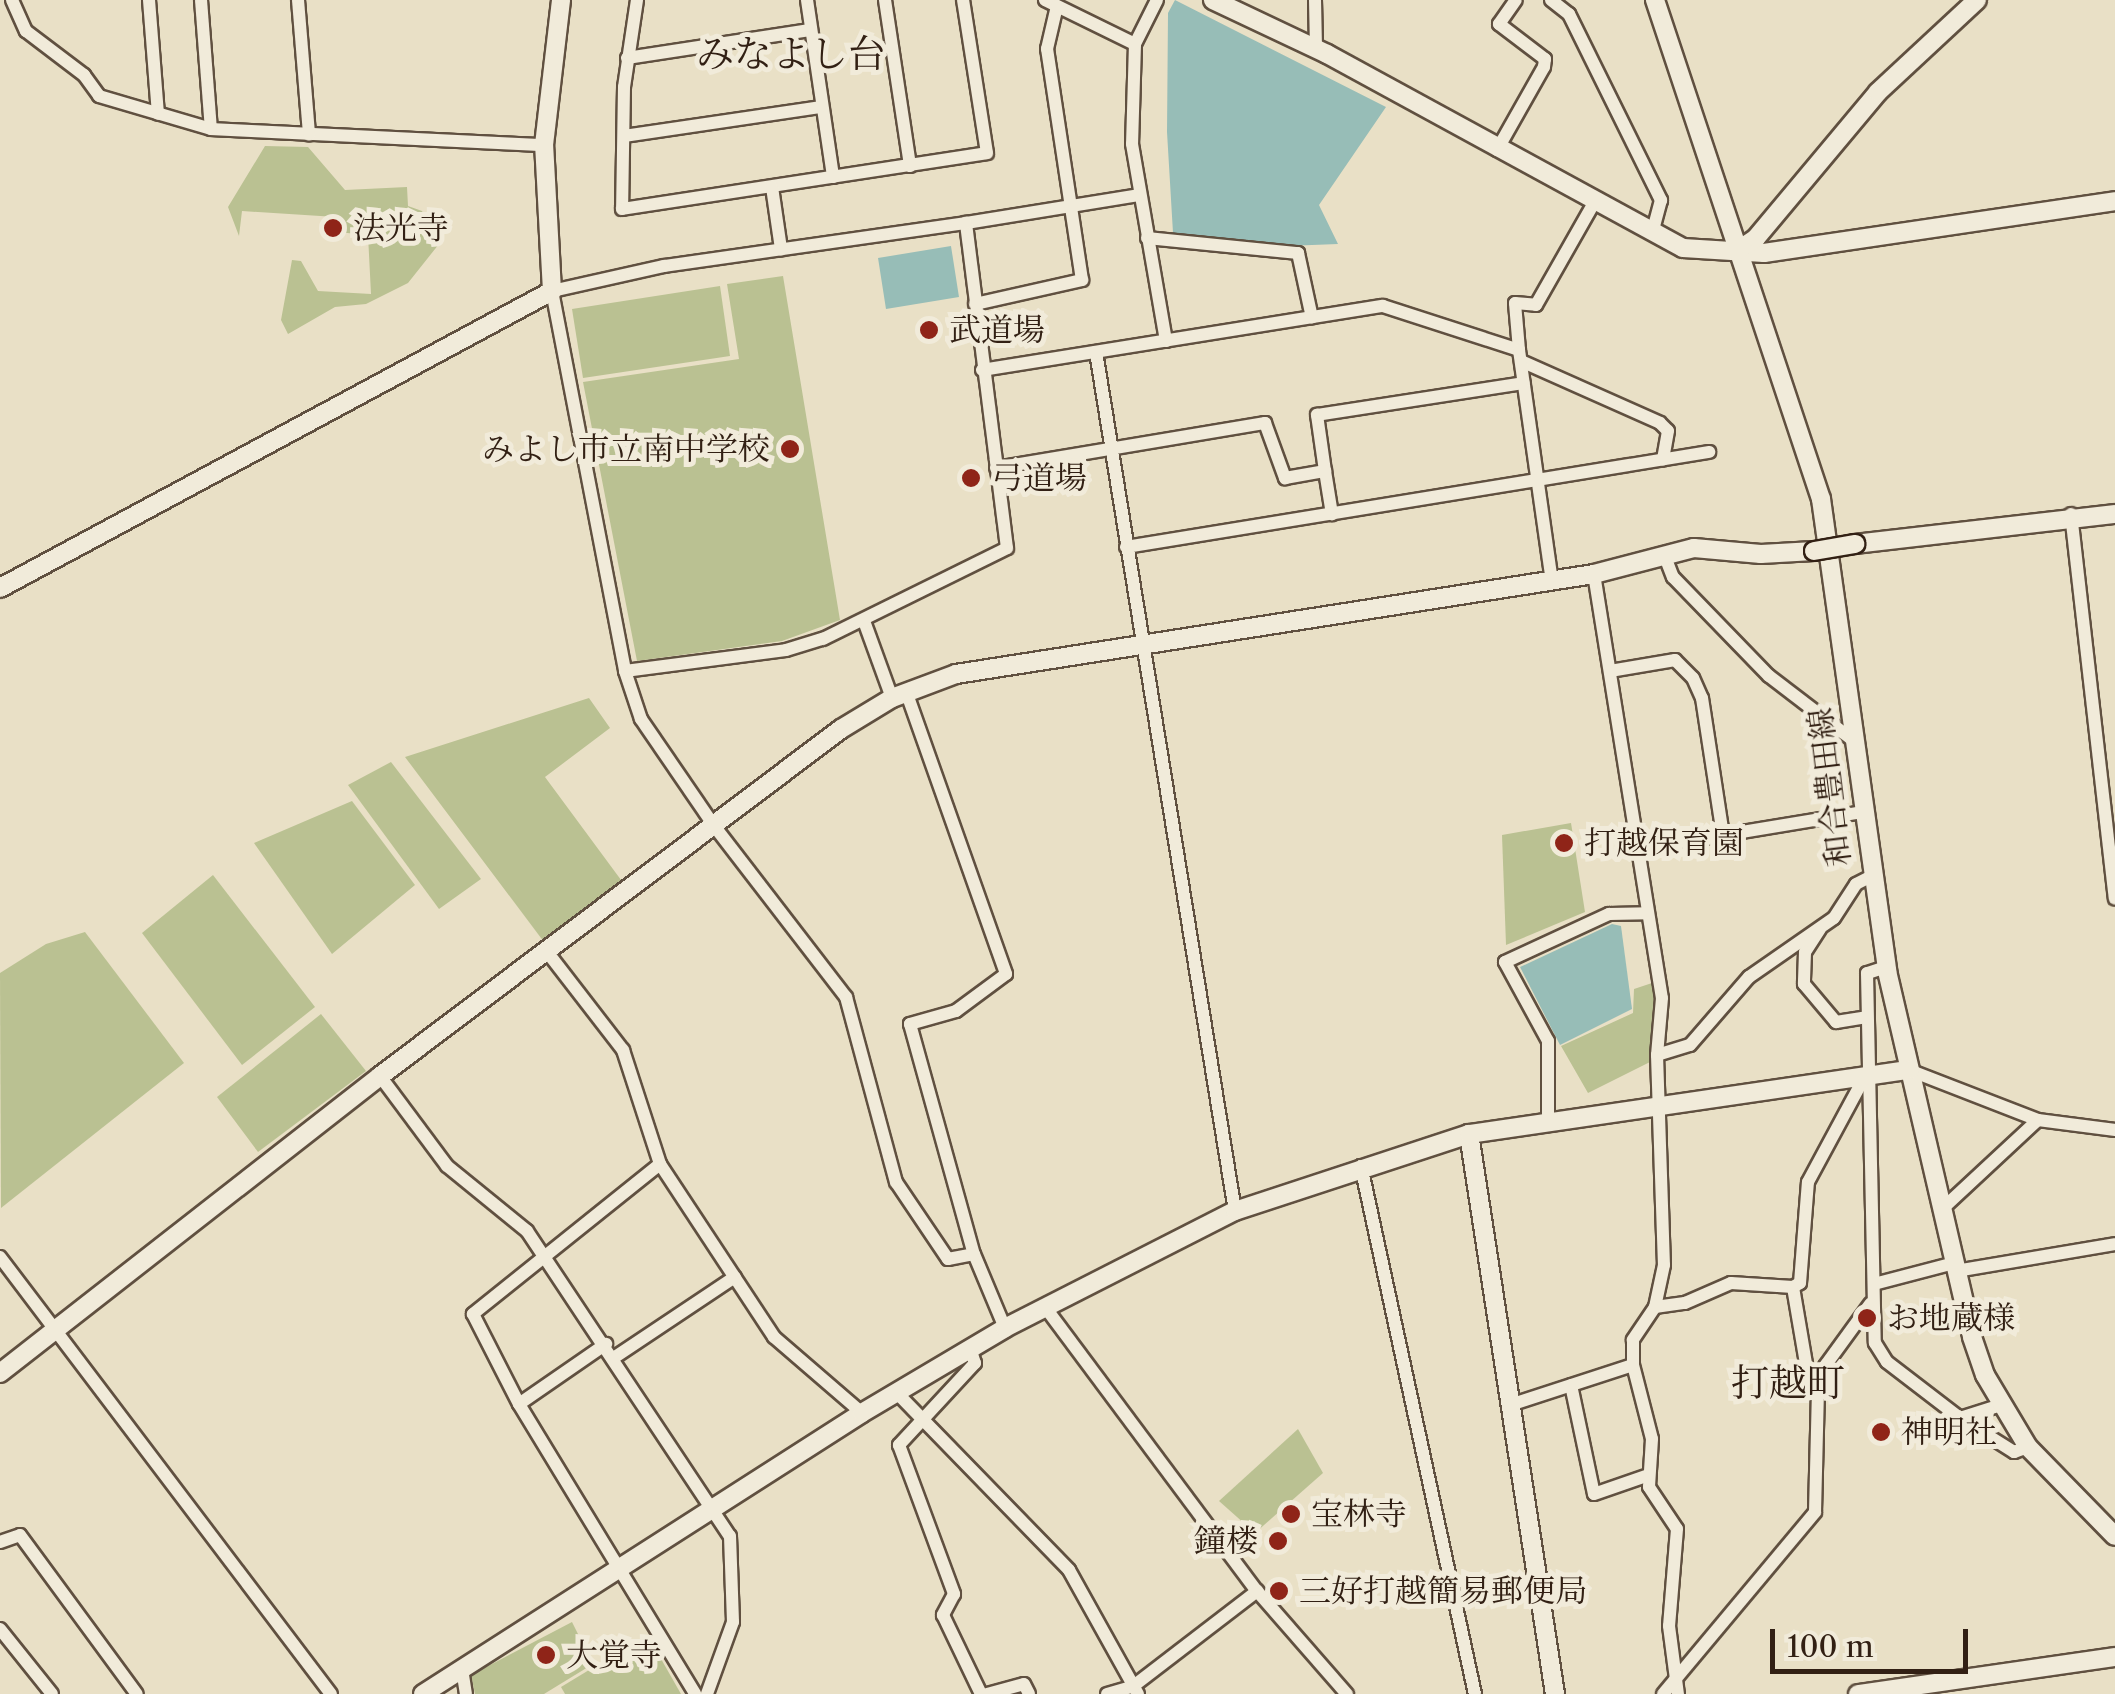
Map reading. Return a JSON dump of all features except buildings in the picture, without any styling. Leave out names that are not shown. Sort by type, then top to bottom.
[{"type":"street","points":[[12,0],[26,31],[84,75],[99,96],[211,129],[544,144]]},
{"type":"street","points":[[150,0],[158,114]]},
{"type":"street","points":[[201,0],[211,129]]},
{"type":"street","points":[[298,0],[309,136]]},
{"type":"street","points":[[561,0],[544,144],[552,291],[625,671],[641,719],[715,828],[846,997],[896,1182],[918,1222],[948,1259],[974,1254]]},
{"type":"street","points":[[638,0],[627,58],[622,209],[987,154],[963,0]]},
{"type":"street","points":[[807,0],[833,177]]},
{"type":"street","points":[[885,0],[910,166]]},
{"type":"street","points":[[1157,0],[1136,44],[1132,144],[1166,341]]},
{"type":"street","points":[[1213,0],[1316,49],[1683,248],[1764,252],[2115,201]]},
{"type":"street","points":[[1315,0],[1316,49]]},
{"type":"street","points":[[1497,150],[1544,67],[1545,59],[1499,24],[1516,0]]},
{"type":"street","points":[[1551,0],[1570,14],[1661,200],[1653,230]]},
{"type":"street","name":"和合豊田線","points":[[1655,0],[1821,500],[1870,878],[1909,1070],[1972,1338],[2001,1405],[2028,1447],[2114,1534]]},
{"type":"street","points":[[1736,251],[1756,238],[1878,92],[1975,1]]},
{"type":"street","points":[[975,304],[1080,285],[1047,50],[1051,3],[1136,44]]},
{"type":"street","points":[[627,58],[810,30]]},
{"type":"street","points":[[624,136],[820,106]]},
{"type":"street","points":[[772,187],[781,249]]},
{"type":"street","points":[[0,588],[552,291],[781,249],[1139,196]]},
{"type":"street","points":[[1552,581],[1515,303],[1536,305],[1594,202]]},
{"type":"street","points":[[625,671],[786,650],[864,621],[1002,555],[1007,548],[966,223]]},
{"type":"street","points":[[1147,238],[1298,253],[1312,318]]},
{"type":"street","points":[[982,370],[1383,306],[1520,355],[1660,422],[1668,431],[1664,460]]},
{"type":"street","points":[[1096,352],[1235,1210]]},
{"type":"street","points":[[1332,514],[1317,415],[1524,383]]},
{"type":"street","points":[[996,468],[1265,423],[1285,478],[1325,471]]},
{"type":"street","points":[[1126,546],[1709,452]]},
{"type":"street","points":[[2071,514],[2115,898]]},
{"type":"street","points":[[0,1373],[380,1076],[715,828],[841,729],[899,696],[956,674],[1594,574],[1694,548],[1761,554],[1814,550],[2071,514],[2115,514]]},
{"type":"street","points":[[1664,554],[1674,577],[1769,676],[1854,741]]},
{"type":"street","points":[[1594,574],[1662,998],[1657,1054],[1664,1249],[1655,1307],[1634,1340],[1633,1365],[1652,1440],[1646,1476],[1676,1529],[1669,1626],[1678,1694]]},
{"type":"street","points":[[864,621],[899,696],[1006,974],[956,1012],[910,1024],[974,1254],[1005,1328]]},
{"type":"street","points":[[1610,670],[1675,660],[1693,678],[1723,835]]},
{"type":"street","points":[[1638,849],[1862,812]]},
{"type":"street","points":[[1657,1054],[1690,1045],[1749,977],[1821,927],[1870,878]]},
{"type":"street","points":[[1548,1120],[1548,1040],[1506,962],[1610,914],[1648,913]]},
{"type":"street","points":[[1821,927],[1805,952],[1804,984],[1836,1022],[1868,1017]]},
{"type":"street","points":[[548,953],[623,1050],[660,1164],[774,1337],[862,1412]]},
{"type":"street","points":[[1886,966],[1867,973],[1866,1080],[1874,1284],[1870,1304],[1874,1329],[1886,1362],[1960,1418],[2014,1452],[2028,1447]]},
{"type":"street","points":[[424,1694],[862,1412],[1005,1328],[1235,1210],[1362,1166],[1469,1134],[1548,1120],[1866,1080],[1909,1070],[2038,1120],[2115,1130]]},
{"type":"street","points":[[380,1076],[447,1166],[527,1230],[616,1357],[730,1536],[735,1588],[727,1648],[707,1694]]},
{"type":"street","points":[[1655,1307],[1685,1303],[1730,1283],[1793,1287],[1800,1283],[1808,1182],[1866,1080]]},
{"type":"street","points":[[1941,1210],[2038,1120]]},
{"type":"street","points":[[1469,1134],[1555,1694]]},
{"type":"street","points":[[660,1164],[472,1314],[518,1404],[695,1694]]},
{"type":"street","points":[[1362,1166],[1475,1694]]},
{"type":"street","points":[[1874,1284],[1954,1267],[2115,1244]]},
{"type":"street","points":[[0,1257],[331,1694]]},
{"type":"street","points":[[616,1357],[735,1277]]},
{"type":"street","points":[[1793,1287],[1809,1381],[1818,1388]]},
{"type":"street","points":[[1663,1694],[1815,1512],[1818,1388],[1825,1366],[1870,1304]]},
{"type":"street","points":[[1045,1307],[1257,1591],[1347,1694]]},
{"type":"street","points":[[1858,1322],[1874,1329]]},
{"type":"street","points":[[518,1404],[606,1344]]},
{"type":"street","points":[[970,1348],[975,1362],[899,1445],[954,1594],[944,1615],[984,1694],[1024,1684],[1030,1694]]},
{"type":"street","points":[[1513,1404],[1633,1365]]},
{"type":"street","points":[[1571,1385],[1594,1494],[1646,1476]]},
{"type":"street","points":[[896,1392],[920,1424],[1069,1570],[1135,1690]]},
{"type":"street","points":[[1960,1418],[2001,1405]]},
{"type":"street","points":[[0,1542],[20,1535],[136,1694]]},
{"type":"street","points":[[1107,1694],[1135,1690],[1257,1591]]},
{"type":"street","points":[[0,1629],[52,1694]]},
{"type":"street","points":[[1858,1694],[2115,1657]]},
{"type":"street","points":[[462,1669],[466,1694]]},
{"type":"green space","points":[[265,146],[308,147],[345,190],[407,187],[408,206],[422,211],[439,244],[408,283],[366,304],[335,307],[288,334],[281,320],[292,260],[301,261],[318,291],[371,294],[368,235],[337,232],[336,217],[242,211],[239,236],[228,207]]},
{"type":"green space","points":[[783,276],[840,620],[782,641],[637,661],[583,382],[739,359],[727,284]]},
{"type":"green space","points":[[720,286],[730,356],[583,378],[572,309]]},
{"type":"green space","points":[[589,698],[610,728],[545,777],[624,884],[544,942],[405,757]]},
{"type":"green space","points":[[391,762],[481,879],[439,909],[348,785]]},
{"type":"green space","points":[[352,801],[415,885],[332,954],[254,843]]},
{"type":"green space","points":[[1571,823],[1585,912],[1506,945],[1502,835]]},
{"type":"green space","points":[[213,875],[315,1007],[242,1065],[142,933]]},
{"type":"green space","points":[[85,932],[184,1063],[1,1208],[0,973],[46,944]]},
{"type":"green space","points":[[1655,982],[1654,1060],[1588,1093],[1561,1046],[1633,1013],[1634,989]]},
{"type":"green space","points":[[321,1014],[366,1071],[258,1152],[217,1097]]},
{"type":"green space","points":[[1298,1429],[1323,1473],[1255,1533],[1219,1501]]},
{"type":"green space","points":[[572,1622],[593,1664],[544,1694],[475,1694],[471,1675]]},
{"type":"green space","points":[[656,1650],[681,1694],[565,1694],[561,1687],[594,1667]]},
{"type":"water","points":[[1175,0],[1386,107],[1319,205],[1338,244],[1286,246],[1173,233],[1167,132],[1168,13]]},
{"type":"water","points":[[951,246],[959,297],[886,309],[878,258]]},
{"type":"water","points":[[1612,924],[1621,926],[1632,1009],[1560,1045],[1520,967]]},
{"type":"place","name":"法光寺","points":[[333,228]]},
{"type":"place","name":"武道場","points":[[929,330]]},
{"type":"place","name":"みよし市立南中学校","points":[[790,449]]},
{"type":"place","name":"弓道場","points":[[971,478]]},
{"type":"place","name":"打越保育園","points":[[1564,843]]},
{"type":"place","name":"お地蔵様","points":[[1867,1318]]},
{"type":"place","name":"神明社","points":[[1881,1432]]},
{"type":"place","name":"宝林寺","points":[[1291,1514]]},
{"type":"place","name":"鐘楼","points":[[1278,1541]]},
{"type":"place","name":"三好打越簡易郵便局","points":[[1279,1591]]},
{"type":"place","name":"大覚寺","points":[[546,1655]]},
{"type":"district","name":"みなよし台","points":[[791,54]]},
{"type":"district","name":"打越町","points":[[1788,1383]]}]
